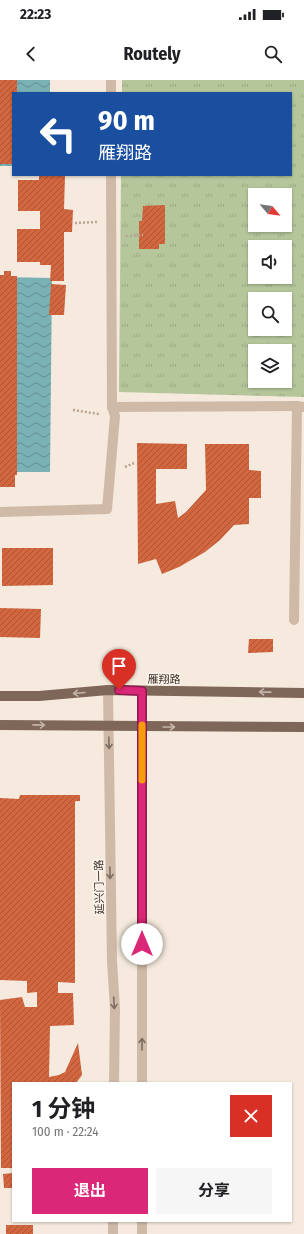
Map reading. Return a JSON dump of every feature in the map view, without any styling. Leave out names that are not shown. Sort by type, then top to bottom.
[{"type":"main road","name":"雁翔路","points":[[0,696],[39,696],[108,690],[304,693]]},
{"type":"main road","points":[[0,725],[304,727]]},
{"type":"street","points":[[111,80],[111,92]]},
{"type":"street","points":[[0,512],[107,509],[114,412],[111,176]]},
{"type":"street","points":[[114,412],[301,406],[294,620]]},
{"type":"street","name":"延兴门一路","points":[[108,690],[114,1082]]},
{"type":"street","points":[[142,691],[142,1082]]},
{"type":"street","points":[[113,1222],[113,1234]]},
{"type":"street","points":[[142,1222],[142,1234]]},
{"type":"path","points":[[75,223],[111,222]]},
{"type":"path","points":[[73,410],[114,412]]},
{"type":"green space","points":[[122,80],[304,80],[304,397],[119,392],[121,176],[292,176],[292,92],[122,92]]},
{"type":"water","points":[[0,80],[50,80],[50,92],[12,92],[12,166],[0,166]]},
{"type":"water","points":[[0,277],[52,278],[50,472],[0,472]]},
{"type":"building","points":[[0,80],[17,80],[17,92],[12,92],[12,164],[0,164]]},
{"type":"building","points":[[39,176],[65,176],[64,209],[73,210],[72,232],[64,232],[64,281],[50,281],[51,265],[40,265],[40,262],[17,262],[17,229],[40,229],[40,211],[18,211],[18,180],[39,180]]},
{"type":"building","points":[[165,205],[165,244],[159,244],[159,249],[139,249],[139,221],[142,221],[143,206]]},
{"type":"building","points":[[4,271],[11,271],[11,276],[17,276],[17,475],[15,475],[15,487],[0,487],[0,275],[4,275]]},
{"type":"building","points":[[51,284],[66,285],[64,315],[49,315]]},
{"type":"building","points":[[137,443],[187,444],[187,469],[156,469],[156,504],[175,501],[178,518],[186,512],[206,490],[205,444],[249,444],[249,470],[261,471],[261,498],[249,498],[249,524],[234,525],[220,540],[205,552],[179,567],[162,574],[156,559],[138,564]]},
{"type":"building","points":[[2,548],[53,548],[53,585],[2,586]]},
{"type":"building","points":[[0,608],[41,609],[40,638],[0,637]]},
{"type":"building","points":[[249,639],[273,639],[273,652],[248,653]]},
{"type":"building","points":[[20,795],[80,795],[80,801],[75,802],[75,983],[58,982],[58,993],[73,993],[74,1025],[50,1026],[49,1077],[65,1072],[78,1043],[82,1075],[77,1082],[12,1082],[12,1168],[1,1168],[0,1000],[22,997],[25,1007],[37,1007],[37,992],[27,993],[27,981],[0,980],[0,798],[19,799]]},
{"type":"building","points":[[12,1173],[12,1188],[4,1188],[3,1174]]},
{"type":"building","points":[[6,1225],[33,1225],[33,1234],[6,1234]]},
{"type":"slow traffic","points":[[142,725],[142,780]]},
{"type":"route","points":[[119,690],[142,691],[142,944]]}]
